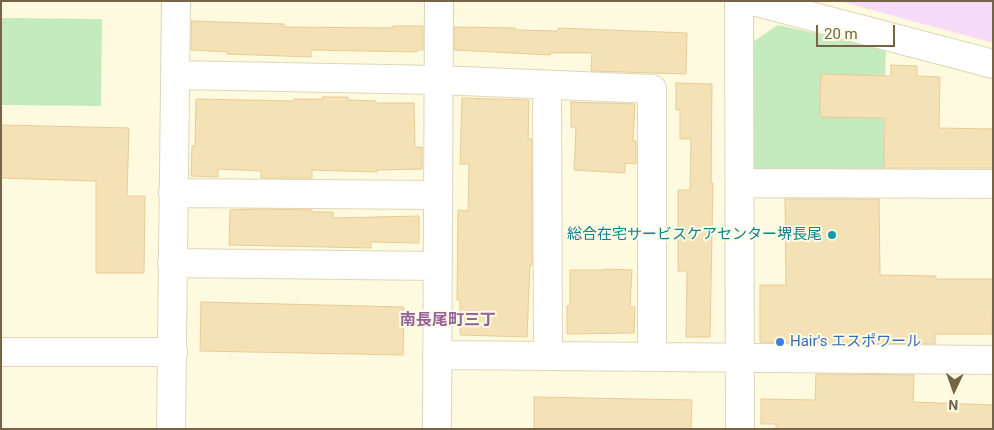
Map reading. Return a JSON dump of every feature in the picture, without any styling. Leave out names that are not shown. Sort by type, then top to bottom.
[{"type":"street","points":[[171,429],[176,1]]},
{"type":"street","points":[[437,429],[439,1]]},
{"type":"street","points":[[740,1],[740,429]]},
{"type":"street","points":[[753,1],[993,64]]},
{"type":"street","points":[[175,75],[438,80],[652,89],[652,357]]},
{"type":"street","points":[[547,85],[548,356]]},
{"type":"street","points":[[740,182],[993,184]]},
{"type":"street","points":[[173,193],[438,195]]},
{"type":"street","points":[[172,263],[437,266]]},
{"type":"street","points":[[1,352],[173,352]]},
{"type":"street","points":[[437,355],[993,360]]},
{"type":"shaded area","points":[[839,1],[993,1],[993,43]]},
{"type":"green space","points":[[1,18],[102,19],[101,106],[1,105]]},
{"type":"green space","points":[[778,25],[886,49],[885,76],[821,74],[820,116],[884,118],[884,173],[761,174],[753,168],[753,42]]},
{"type":"building","points":[[191,21],[284,24],[284,27],[393,28],[393,26],[423,26],[423,50],[417,50],[417,52],[311,50],[311,57],[227,54],[228,52],[191,50]]},
{"type":"building","points":[[454,27],[558,31],[558,28],[687,33],[686,74],[591,71],[592,53],[550,53],[550,55],[454,50]]},
{"type":"building","points":[[891,65],[917,66],[917,76],[940,77],[939,128],[993,129],[993,168],[884,168],[885,118],[820,117],[821,74],[891,76]]},
{"type":"building","points":[[676,83],[712,84],[711,183],[713,183],[710,337],[686,337],[687,271],[678,271],[678,190],[690,190],[691,139],[680,139],[680,110],[676,110]]},
{"type":"building","points":[[323,97],[348,97],[348,100],[376,101],[376,103],[414,103],[415,147],[422,147],[422,169],[377,170],[377,172],[312,170],[312,178],[261,178],[261,171],[218,169],[218,177],[191,176],[192,146],[195,146],[196,99],[294,101],[294,99],[323,99]]},
{"type":"building","points":[[462,98],[529,100],[528,139],[532,139],[532,265],[530,265],[527,337],[460,335],[460,300],[457,300],[458,210],[468,211],[469,164],[460,164]]},
{"type":"building","points":[[571,102],[635,104],[633,141],[636,141],[636,164],[625,163],[625,173],[574,170],[576,127],[571,127]]},
{"type":"building","points":[[1,125],[129,128],[127,196],[145,196],[144,273],[96,273],[96,181],[1,178]]},
{"type":"building","points":[[785,199],[879,199],[880,275],[936,276],[936,279],[993,279],[992,334],[935,334],[935,344],[760,342],[760,285],[786,285]]},
{"type":"building","points":[[260,209],[333,212],[333,218],[419,216],[419,243],[371,242],[371,248],[229,245],[230,210]]},
{"type":"building","points":[[570,270],[632,270],[630,307],[635,307],[634,333],[567,334],[567,306],[570,306]]},
{"type":"building","points":[[201,302],[404,307],[403,355],[200,351]]},
{"type":"building","points":[[816,374],[914,375],[913,402],[993,405],[993,429],[776,429],[776,424],[761,424],[761,399],[815,400]]},
{"type":"building","points":[[534,397],[692,400],[691,429],[534,429]]},
{"type":"place","name":"総合在宅サービスケアセンター堺長尾","points":[[832,235]]},
{"type":"place","name":"Hair's エスポワール","points":[[780,342]]},
{"type":"district","name":"南長尾町三丁","points":[[448,321]]}]
